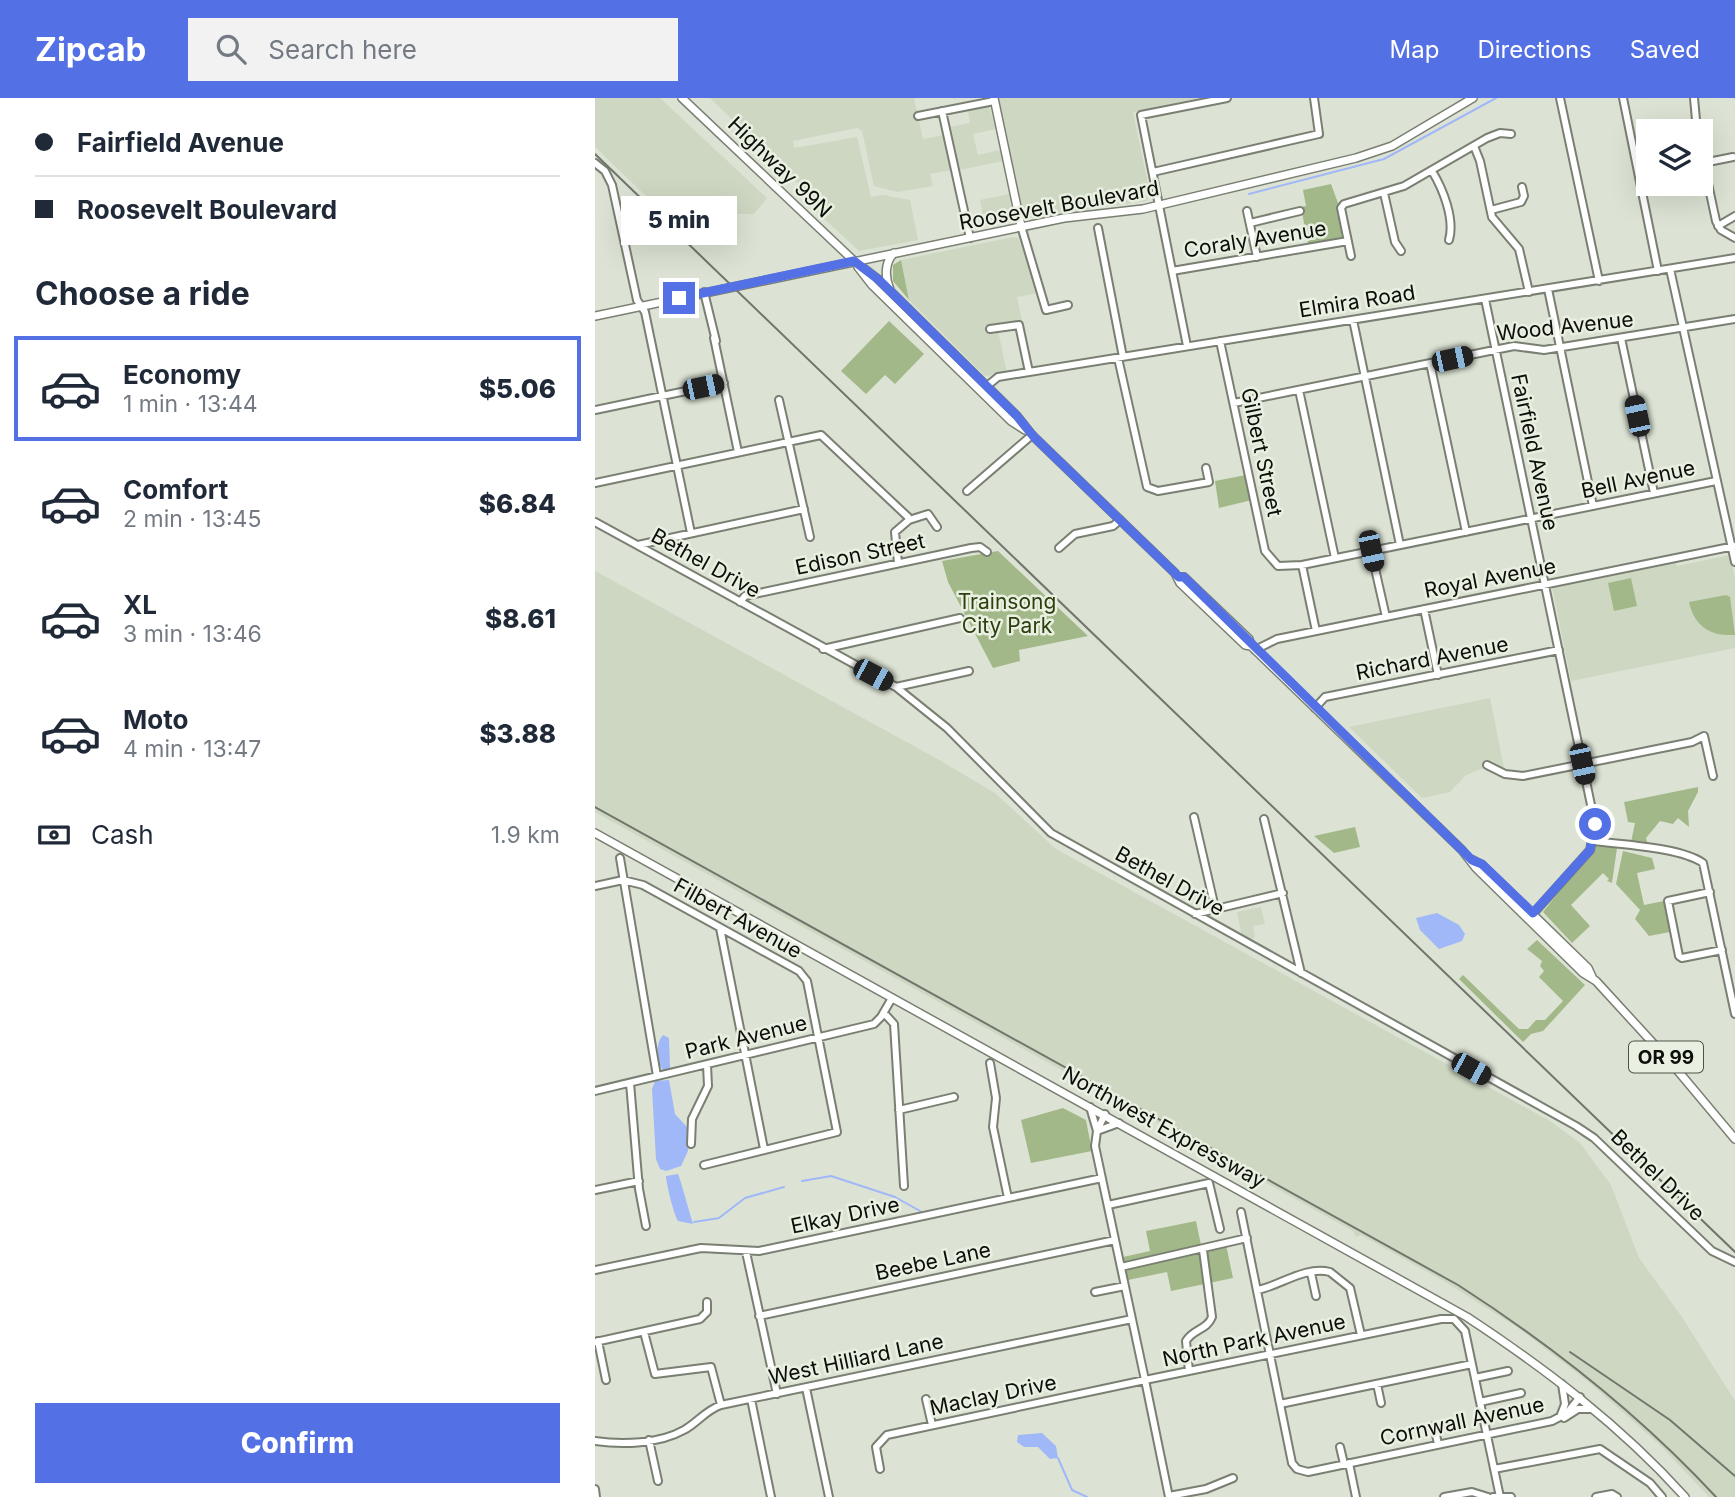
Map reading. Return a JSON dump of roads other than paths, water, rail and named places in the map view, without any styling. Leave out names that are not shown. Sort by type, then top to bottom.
[{"type":"main road","name":"Highway 99N","points":[[682,98],[892,294],[987,386],[1032,435],[1179,577],[1184,577],[1249,639],[1253,648],[1472,860],[1482,864],[1673,1065],[1735,1139]]},
{"type":"main road","name":"Roosevelt Boulevard","points":[[595,316],[1021,226],[1159,206],[1374,153],[1473,98]]},
{"type":"main road","points":[[994,99],[1021,226]]},
{"type":"main road","points":[[892,294],[887,277],[888,262],[894,253]]},
{"type":"main road","name":"Highway 99N","points":[[854,261],[891,304],[1011,421],[1032,435]]},
{"type":"main road","name":"Northwest Expressway","points":[[595,833],[1467,1317],[1580,1397],[1648,1458],[1685,1497]]},
{"type":"street","points":[[1187,346],[1141,115],[1227,98]]},
{"type":"street","points":[[1153,172],[1319,134],[1321,131],[1314,98]]},
{"type":"street","points":[[1560,98],[1599,281]]},
{"type":"street","points":[[1623,98],[1658,271]]},
{"type":"street","points":[[1694,98],[1696,119]]},
{"type":"street","points":[[918,116],[994,99]]},
{"type":"street","points":[[942,111],[970,238]]},
{"type":"street","name":"Coraly Avenue","points":[[1172,271],[1348,241],[1342,206],[1384,193],[1432,171],[1493,135],[1511,134]]},
{"type":"street","points":[[1474,146],[1490,210],[1495,222],[1508,233],[1519,249],[1529,292]]},
{"type":"street","points":[[1713,161],[1733,157]]},
{"type":"street","points":[[595,163],[605,171],[612,185],[637,300],[645,312],[691,533]]},
{"type":"street","points":[[1432,171],[1443,192],[1451,230],[1449,240]]},
{"type":"street","points":[[1490,210],[1521,202],[1524,196],[1522,187]]},
{"type":"street","points":[[1384,193],[1395,242],[1401,251]]},
{"type":"street","points":[[1711,196],[1718,226],[1735,239]]},
{"type":"street","points":[[1247,211],[1257,257]]},
{"type":"street","points":[[1250,223],[1300,211]]},
{"type":"street","points":[[1718,226],[1735,216]]},
{"type":"street","points":[[1021,226],[1046,310],[1068,305]]},
{"type":"street","points":[[1098,228],[1147,487],[1158,491],[1209,482],[1206,468]]},
{"type":"street","points":[[1348,241],[1351,256]]},
{"type":"street","name":"Elmira Road","points":[[987,386],[998,377],[1735,258]]},
{"type":"street","points":[[1670,269],[1735,562]]},
{"type":"street","points":[[1548,289],[1593,506]]},
{"type":"street","points":[[704,292],[738,452]]},
{"type":"street","name":"Fairfield Avenue","points":[[1485,299],[1595,824],[1594,841]]},
{"type":"street","points":[[1353,320],[1400,545]]},
{"type":"street","name":"Wood Avenue","points":[[1234,403],[1514,346],[1543,349],[1560,347],[1735,320]]},
{"type":"street","points":[[990,329],[1019,325],[1029,372]]},
{"type":"street","points":[[1621,338],[1654,494]]},
{"type":"street","name":"Gilbert Street","points":[[1220,341],[1265,551],[1279,566]]},
{"type":"street","points":[[1430,363],[1466,532]]},
{"type":"street","points":[[595,410],[724,383]]},
{"type":"street","points":[[1299,390],[1335,558]]},
{"type":"street","points":[[779,400],[810,537]]},
{"type":"street","points":[[595,483],[821,435],[909,520]]},
{"type":"street","points":[[967,491],[1032,435]]},
{"type":"street","name":"Bell Avenue","points":[[1279,566],[1302,565],[1716,481]]},
{"type":"street","points":[[638,545],[804,509]]},
{"type":"street","points":[[898,563],[896,530],[909,520],[928,514],[937,527]]},
{"type":"street","points":[[1059,548],[1075,534],[1113,526],[1120,520]]},
{"type":"street","name":"Bethel Drive","points":[[595,522],[823,649],[897,687],[947,727],[1046,830],[1576,1126],[1594,1138],[1712,1251],[1735,1262]]},
{"type":"street","name":"Royal Avenue","points":[[1253,648],[1268,641],[1733,546]]},
{"type":"street","name":"Edison Street","points":[[740,602],[745,596],[977,547],[987,552]]},
{"type":"street","points":[[1371,551],[1386,617]]},
{"type":"street","points":[[1302,565],[1316,631]]},
{"type":"street","points":[[1424,609],[1438,675]]},
{"type":"street","points":[[823,649],[960,618]]},
{"type":"street","name":"Richard Avenue","points":[[1315,708],[1325,697],[1559,650]]},
{"type":"street","points":[[897,687],[969,671]]},
{"type":"street","points":[[1487,765],[1517,776],[1692,742],[1704,736],[1713,776]]},
{"type":"street","points":[[1194,817],[1215,908]]},
{"type":"street","points":[[1264,819],[1301,973]]},
{"type":"street","points":[[1531,916],[1584,858],[1594,841],[1697,859],[1704,866],[1735,1014]]},
{"type":"street","points":[[620,858],[657,1076]]},
{"type":"street","points":[[595,886],[624,880]]},
{"type":"street","name":"Filbert Avenue","points":[[624,880],[643,885],[803,975],[837,1131],[764,1149]]},
{"type":"street","points":[[1710,892],[1669,900],[1677,949],[1682,958],[1722,950]]},
{"type":"street","points":[[1195,914],[1283,894]]},
{"type":"street","points":[[704,1165],[764,1149],[720,928]]},
{"type":"street","points":[[892,998],[884,1013],[894,1024],[904,1186]]},
{"type":"street","name":"Park Avenue","points":[[595,1091],[874,1024],[884,1013]]},
{"type":"street","points":[[990,1063],[996,1098],[993,1127],[1008,1198]]},
{"type":"street","points":[[691,1144],[692,1119],[708,1086],[707,1065]]},
{"type":"street","points":[[630,1083],[646,1226]]},
{"type":"street","points":[[899,1110],[954,1097]]},
{"type":"street","points":[[1089,1106],[1097,1131],[1121,1123]]},
{"type":"street","name":"North Park Avenue","points":[[1105,1114],[1095,1142],[1145,1380],[1361,1335],[1454,1319],[1465,1331],[1498,1497]]},
{"type":"street","name":"Elkay Drive","points":[[595,1270],[701,1248],[718,1247],[746,1252],[1102,1178]]},
{"type":"street","points":[[595,1190],[639,1181]]},
{"type":"street","points":[[1108,1205],[1209,1183],[1220,1229]]},
{"type":"street","points":[[1241,1212],[1280,1404],[1472,1364]]},
{"type":"street","points":[[1121,1267],[1247,1238]]},
{"type":"street","name":"Beebe Lane","points":[[759,1316],[1115,1240]]},
{"type":"street","points":[[1189,1371],[1186,1341],[1190,1335],[1207,1326],[1212,1317],[1203,1250]]},
{"type":"street","points":[[746,1252],[777,1394]]},
{"type":"street","points":[[1258,1290],[1311,1273],[1328,1271],[1348,1283],[1361,1335]]},
{"type":"street","points":[[1311,1273],[1316,1296]]},
{"type":"street","points":[[1095,1292],[1125,1286]]},
{"type":"street","points":[[606,1380],[596,1342],[700,1319],[707,1312],[707,1302]]},
{"type":"street","name":"West Hilliard Lane","points":[[595,1441],[623,1444],[649,1440],[682,1432],[721,1405],[1132,1319]]},
{"type":"street","points":[[644,1332],[654,1376],[714,1366],[721,1405]]},
{"type":"street","points":[[1475,1378],[1508,1371]]},
{"type":"street","points":[[1145,1380],[1169,1497],[1206,1489],[1233,1478]]},
{"type":"street","name":"Maclay Drive","points":[[880,1469],[876,1449],[880,1438],[1145,1380]]},
{"type":"street","points":[[1377,1384],[1381,1404]]},
{"type":"street","points":[[1562,1384],[1565,1404],[1559,1419],[1565,1419],[1579,1409],[1593,1409]]},
{"type":"street","points":[[806,1388],[829,1497]]},
{"type":"street","points":[[1480,1402],[1521,1394]]},
{"type":"street","name":"Cornwall Avenue","points":[[1280,1404],[1293,1465],[1305,1472],[1559,1419],[1580,1397]]},
{"type":"street","points":[[751,1399],[771,1497]]},
{"type":"street","points":[[926,1399],[932,1425]]},
{"type":"street","points":[[1434,1426],[1438,1444]]},
{"type":"street","points":[[649,1440],[658,1481]]},
{"type":"street","points":[[1340,1447],[1356,1497]]},
{"type":"street","points":[[1494,1469],[1600,1449],[1650,1483],[1662,1497]]},
{"type":"street","points":[[595,1489],[596,1497]]},
{"type":"street","points":[[1444,1497],[1472,1492],[1488,1497]]},
{"type":"street","points":[[1498,1497],[1511,1497]]},
{"type":"street","points":[[1596,1497],[1617,1497]]},
{"type":"water","points":[[1437,913],[1459,925],[1465,934],[1462,941],[1439,949],[1420,930],[1416,918]]},
{"type":"water","points":[[663,1035],[669,1038],[670,1068],[664,1071],[657,1053]]},
{"type":"water","points":[[669,1080],[675,1114],[687,1127],[688,1151],[681,1166],[666,1171],[660,1169],[656,1159],[652,1089],[655,1081]]},
{"type":"water","points":[[678,1174],[693,1224],[678,1221],[672,1206],[666,1176]]},
{"type":"water","points":[[1042,1433],[1056,1446],[1058,1458],[1050,1459],[1038,1447],[1024,1447],[1017,1442],[1018,1435]]},
{"type":"waterway","points":[[1249,194],[1384,159],[1496,98]]},
{"type":"waterway","points":[[802,1181],[831,1176],[895,1197],[920,1211]]},
{"type":"waterway","points":[[694,1222],[719,1218],[745,1198],[784,1187]]},
{"type":"waterway","points":[[1058,1458],[1072,1490],[1087,1497]]},
{"type":"railway","points":[[595,154],[1735,1252]]},
{"type":"railway","points":[[595,807],[1458,1285],[1528,1332],[1594,1383],[1657,1437],[1716,1497]]},
{"type":"railway","points":[[1570,1352],[1670,1420],[1735,1476]]},
{"type":"park label","name":"Trainsong City Park","points":[[1007,613]]}]
